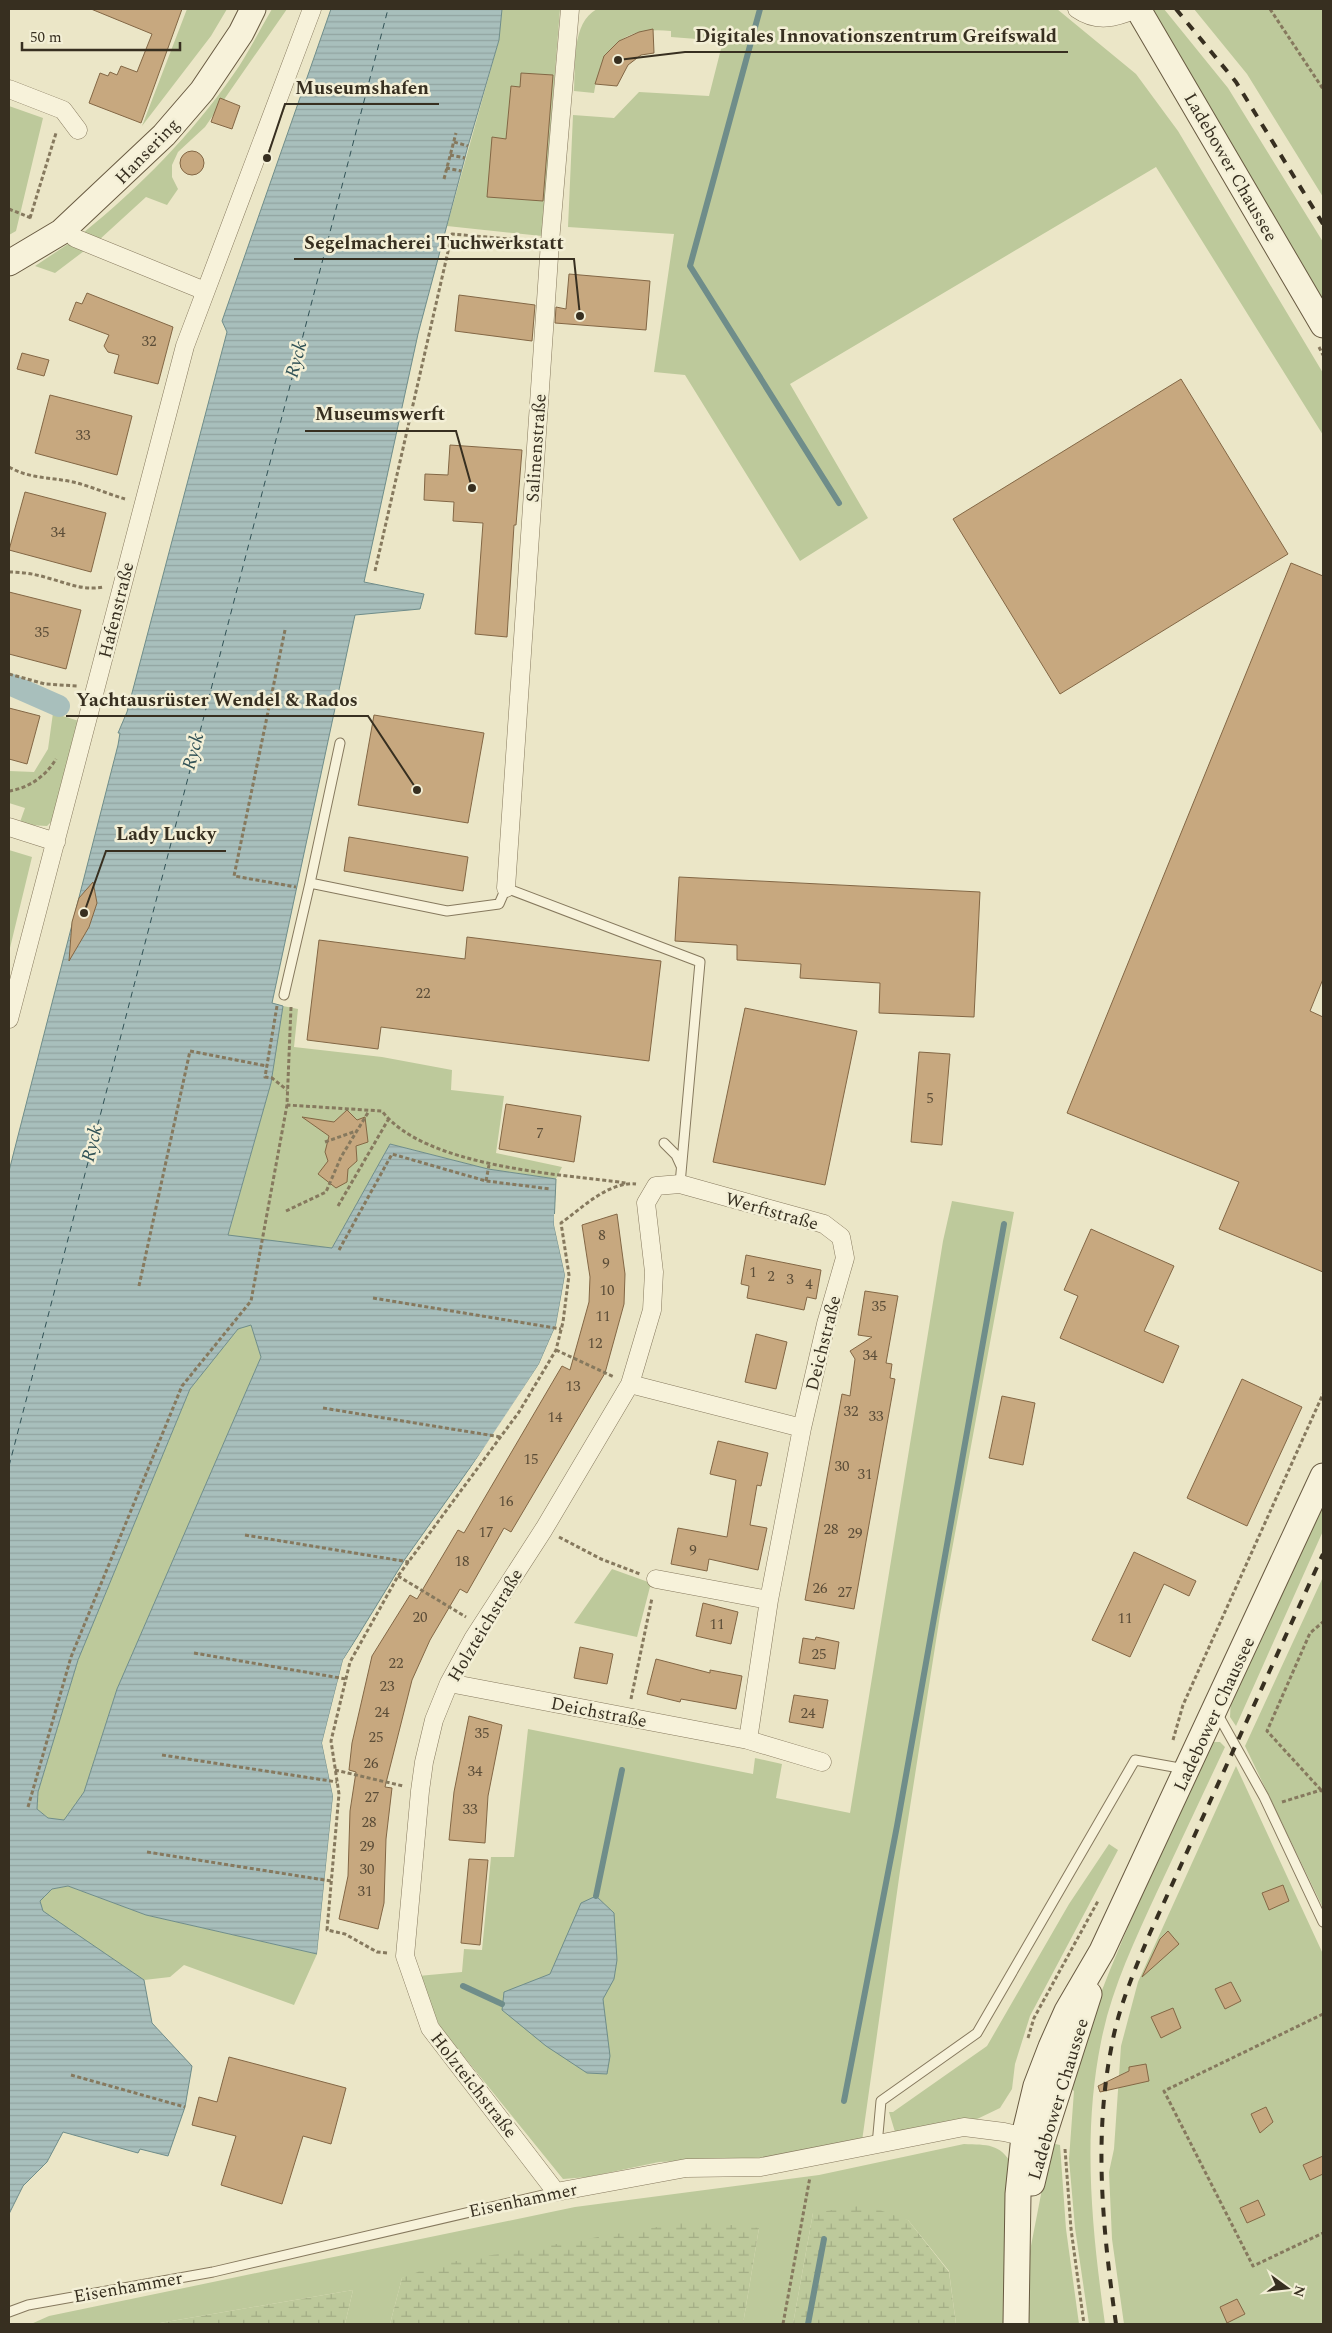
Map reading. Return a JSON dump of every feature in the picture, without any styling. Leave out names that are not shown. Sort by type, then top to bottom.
[{"type":"street","name":"Hansering","points":[[9,263],[61,232],[164,135],[202,91],[241,33],[254,9]]},
{"type":"street","name":"Hafenstraße","points":[[9,1019],[185,346],[312,9]]},
{"type":"street","name":"Salinenstraße","points":[[506,888],[550,242],[570,9]]},
{"type":"street","points":[[1078,9],[1094,18],[1104,19],[1137,9]]},
{"type":"street","name":"Ladebower Chaussee","points":[[1137,9],[1323,325]]},
{"type":"street","points":[[9,89],[63,110],[78,130]]},
{"type":"street","points":[[75,238],[205,291]]},
{"type":"street","points":[[9,827],[56,842]]},
{"type":"street","points":[[656,1186],[681,1176]]},
{"type":"street","name":"Werftstraße","points":[[681,1176],[824,1224],[841,1237],[845,1258]]},
{"type":"street","name":"Holzteichstraße","points":[[556,2192],[430,2028],[405,1956],[420,1790],[424,1762],[434,1720],[449,1683],[481,1626],[544,1528],[630,1384],[652,1310],[654,1272],[646,1203],[656,1186]]},
{"type":"street","name":"Deichstraße","points":[[748,1740],[769,1600],[802,1428],[826,1324],[845,1258]]},
{"type":"street","points":[[630,1384],[802,1428]]},
{"type":"street","name":"Ladebower Chaussee","points":[[1016,2324],[1017,2249],[1044,2140],[1102,1951],[1323,1476]]},
{"type":"street","points":[[656,1579],[769,1600]]},
{"type":"street","name":"Deichstraße","points":[[449,1683],[748,1740],[822,1762]]},
{"type":"street","name":"Eisenhammer","points":[[556,2192],[686,2168],[761,2168],[964,2127],[1044,2140]]},
{"type":"lane","points":[[284,995],[340,743]]},
{"type":"lane","points":[[310,882],[447,911],[499,904],[506,888],[700,962],[681,1176]]},
{"type":"lane","points":[[664,1143],[676,1155],[681,1176]]},
{"type":"lane","points":[[1215,1711],[1237,1745],[1269,1806],[1323,1922]]},
{"type":"lane","points":[[877,2144],[882,2101],[977,2033],[1134,1760],[1188,1769]]},
{"type":"lane","name":"Eisenhammer","points":[[9,2312],[28,2305],[213,2272],[556,2192]]},
{"type":"path","points":[[1270,9],[1323,89]]},
{"type":"path","points":[[30,218],[63,110]]},
{"type":"path","points":[[444,178],[456,133]]},
{"type":"path","points":[[454,142],[468,146]]},
{"type":"path","points":[[450,155],[464,158]]},
{"type":"path","points":[[446,168],[461,171]]},
{"type":"path","points":[[9,208],[35,220]]},
{"type":"path","points":[[375,571],[452,234],[550,242]]},
{"type":"path","points":[[9,467],[19,473],[37,478],[73,482],[143,505]]},
{"type":"path","points":[[9,572],[25,572],[76,587],[97,588],[110,585],[122,587]]},
{"type":"path","points":[[285,630],[234,876],[298,887]]},
{"type":"path","points":[[9,674],[45,684],[78,686],[95,691]]},
{"type":"path","points":[[9,791],[36,781],[48,770],[58,756]]},
{"type":"path","points":[[28,1807],[71,1658],[182,1386],[251,1301],[287,1105],[292,1009],[284,995]]},
{"type":"path","points":[[277,1005],[265,1077],[272,1078],[287,1090]]},
{"type":"path","points":[[139,1286],[190,1051],[267,1066]]},
{"type":"path","points":[[287,1105],[382,1111],[388,1120],[421,1142],[489,1164],[656,1186]]},
{"type":"path","points":[[286,1211],[326,1192],[341,1157],[370,1110]]},
{"type":"path","points":[[338,1206],[388,1120]]},
{"type":"path","points":[[325,1142],[357,1131]]},
{"type":"path","points":[[339,1250],[392,1154],[486,1181],[551,1189]]},
{"type":"path","points":[[486,1181],[489,1164]]},
{"type":"path","points":[[405,1956],[377,1952],[345,1934],[327,1930],[338,1794],[331,1741],[350,1662],[398,1576],[519,1412],[556,1350],[569,1275],[561,1223],[601,1194],[627,1183]]},
{"type":"path","points":[[373,1298],[561,1328]]},
{"type":"path","points":[[556,1350],[630,1384]]},
{"type":"path","points":[[323,1408],[501,1437]]},
{"type":"path","points":[[544,1528],[615,1565],[656,1579],[627,1717]]},
{"type":"path","points":[[245,1535],[408,1562]]},
{"type":"path","points":[[398,1576],[481,1626]]},
{"type":"path","points":[[1269,1806],[1322,1791],[1267,1731],[1310,1633],[1323,1622]]},
{"type":"path","points":[[194,1653],[346,1679]]},
{"type":"path","points":[[162,1755],[337,1782]]},
{"type":"path","points":[[335,1770],[420,1790]]},
{"type":"path","points":[[147,1852],[331,1881]]},
{"type":"path","points":[[1323,2014],[1164,2090],[1253,2266],[1323,2233]]},
{"type":"path","points":[[71,2075],[185,2107]]},
{"type":"path","points":[[1044,2140],[1071,2229],[1084,2324]]},
{"type":"path","points":[[783,2324],[814,2157]]},
{"type":"green space","points":[[187,9],[227,9],[211,36],[142,126]]},
{"type":"green space","points":[[272,9],[287,9],[205,127],[178,152],[172,165],[172,177],[178,189],[167,205],[146,197],[99,240],[83,233],[144,179],[200,119],[249,51]]},
{"type":"green space","points":[[502,9],[560,9],[542,236],[447,226],[499,40]]},
{"type":"green space","points":[[597,9],[1057,9],[1136,74],[1178,131],[1323,373],[1323,435],[1156,167],[790,384],[868,518],[800,561],[685,375],[654,372],[674,234],[568,227],[573,115],[614,118],[639,92],[709,96],[723,41],[671,37],[671,31],[654,30],[627,36],[609,52],[603,63],[594,93],[574,91],[575,57],[579,34],[589,15]]},
{"type":"green space","points":[[1153,9],[1164,9],[1228,88],[1323,242],[1323,306],[1194,85]]},
{"type":"green space","points":[[1194,9],[1323,9],[1323,197],[1247,74]]},
{"type":"green space","points":[[9,106],[43,118],[16,231],[9,235]]},
{"type":"green space","points":[[68,244],[84,251],[55,273],[35,266]]},
{"type":"green space","points":[[53,713],[79,721],[55,818],[47,826],[29,825],[20,822],[25,808],[9,803],[9,771],[34,772],[48,749]]},
{"type":"green space","points":[[9,850],[32,857],[9,952]]},
{"type":"green space","points":[[283,1006],[298,1009],[294,1047],[382,1057],[452,1070],[451,1090],[504,1096],[496,1153],[562,1167],[556,1179],[488,1169],[390,1144],[332,1248],[228,1236],[271,1083]]},
{"type":"green space","points":[[952,1201],[1014,1212],[940,1615],[900,1871],[862,2141],[774,2157],[659,2162],[588,2177],[563,2179],[440,2027],[418,1976],[462,1972],[464,1949],[482,1950],[491,1857],[514,1857],[528,1729],[753,1774],[755,1758],[782,1764],[776,1798],[850,1813],[943,1241]]},
{"type":"green space","points":[[251,1324],[261,1357],[117,1689],[84,1792],[64,1821],[48,1818],[37,1809],[38,1792],[78,1660],[190,1389],[238,1329]]},
{"type":"green space","points":[[1323,1499],[1323,1531],[1236,1726],[1230,1717],[1231,1698]]},
{"type":"green space","points":[[612,1569],[651,1583],[637,1637],[574,1623]]},
{"type":"green space","points":[[1323,1577],[1323,1908],[1245,1746]]},
{"type":"green space","points":[[1212,1742],[1220,1742],[1225,1747],[1132,1948],[1117,1985],[1105,2023],[1095,2077],[1090,2148],[1096,2254],[1105,2324],[1089,2324],[1075,2228],[1069,2159],[1074,2091],[1067,2085],[1116,1954]]},
{"type":"green space","points":[[1236,1766],[1323,1954],[1323,2324],[1124,2324],[1112,2239],[1109,2172],[1114,2149],[1121,2046],[1138,1982]]},
{"type":"green space","points":[[1109,1844],[1118,1850],[1030,2016],[1015,2064],[1012,2089],[1000,2108],[975,2120],[895,2132],[889,2112],[893,2112],[987,2046],[1069,1904]]},
{"type":"green space","points":[[68,1886],[146,1915],[317,1954],[294,2005],[184,1965],[170,1977],[144,1980],[42,1911],[40,1901],[52,1889]]},
{"type":"green space","points":[[1051,2143],[1060,2145],[1066,2229],[1079,2324],[1027,2324],[1029,2256]]},
{"type":"green space","points":[[964,2144],[986,2145],[998,2149],[1012,2165],[1004,2255],[1006,2324],[956,2324],[949,2271],[908,2220],[813,2213],[793,2324],[743,2324],[759,2228],[402,2278],[390,2324],[345,2324],[353,2290],[154,2324],[31,2324],[49,2316],[575,2207],[819,2175]]},
{"type":"green space","points":[[865,2205],[908,2220],[949,2272],[956,2324],[793,2324],[813,2213]]},
{"type":"green space","points":[[693,2221],[759,2228],[743,2324],[390,2324],[402,2278],[439,2264]]},
{"type":"green space","points":[[353,2290],[345,2324],[154,2324]]},
{"type":"water","name":"Ryck","points":[[331,9],[502,9],[499,40],[468,146],[418,334],[364,582],[424,594],[420,609],[355,615],[272,1003],[283,1006],[271,1083],[228,1235],[332,1248],[390,1144],[488,1169],[556,1179],[554,1225],[565,1275],[556,1325],[539,1364],[494,1434],[405,1559],[343,1660],[322,1743],[333,1796],[317,1954],[146,1915],[68,1886],[52,1889],[40,1901],[43,1911],[144,1980],[152,2023],[192,2066],[185,2107],[168,2156],[140,2149],[138,2153],[63,2132],[47,2162],[23,2186],[9,2214],[9,1171],[118,745],[120,733],[118,733],[127,712],[227,332],[222,321]],"holes":[[[251,1325],[261,1357],[117,1689],[84,1792],[64,1820],[48,1818],[37,1809],[38,1792],[78,1660],[190,1389],[238,1329]]]},
{"type":"water","points":[[596,1896],[614,1913],[617,1960],[614,1979],[603,1999],[610,2056],[607,2074],[587,2073],[546,2046],[502,2010],[504,1992],[550,1974],[581,1903]]},
{"type":"pier","points":[[554,1214],[556,1214],[556,1225],[567,1275],[558,1325],[541,1365],[496,1435],[446,1505],[539,1364],[556,1325],[565,1275],[554,1225]]},
{"type":"pier","points":[[380,1604],[345,1661],[325,1743],[335,1796],[319,1955],[317,1954],[333,1796],[322,1743],[343,1660]]},
{"type":"building","points":[[91,9],[182,9],[141,123],[89,103],[100,73],[108,76],[110,72],[117,75],[121,66],[137,72],[152,34]]},
{"type":"building","points":[[653,29],[654,53],[641,55],[628,65],[617,86],[595,84],[604,56],[619,41],[639,32]]},
{"type":"building","points":[[521,73],[553,75],[543,201],[487,197],[492,137],[506,139],[511,86],[520,87]]},
{"type":"building","points":[[220,98],[240,106],[232,129],[211,122]]},
{"type":"building","points":[[192,151],[197,152],[203,158],[203,168],[197,174],[192,175],[187,174],[181,168],[180,163],[181,158],[187,152]]},
{"type":"building","points":[[569,274],[650,281],[646,330],[555,323],[556,307],[566,309]]},
{"type":"building","points":[[87,293],[173,327],[158,384],[114,373],[119,355],[108,352],[104,346],[109,335],[69,320],[76,302],[82,304]]},
{"type":"building","points":[[459,295],[535,305],[532,341],[455,331]]},
{"type":"building","points":[[22,353],[49,360],[44,376],[17,369]]},
{"type":"building","points":[[1181,379],[1288,554],[1060,694],[953,519]]},
{"type":"building","points":[[50,395],[132,416],[117,475],[35,453]]},
{"type":"building","points":[[450,445],[522,450],[516,525],[514,525],[507,637],[475,634],[483,523],[453,521],[454,502],[424,500],[425,474],[448,475]]},
{"type":"building","points":[[25,492],[106,513],[91,572],[9,550]]},
{"type":"building","points":[[1291,563],[1323,576],[1323,979],[1310,1011],[1323,1017],[1323,1272],[1219,1229],[1239,1182],[1067,1113]]},
{"type":"building","points":[[9,592],[81,610],[66,669],[9,654]]},
{"type":"building","points":[[9,708],[40,716],[27,764],[9,759]]},
{"type":"building","points":[[374,715],[484,733],[468,823],[358,805]]},
{"type":"building","points":[[349,837],[468,857],[463,891],[344,871]]},
{"type":"building","points":[[679,877],[980,892],[974,1017],[879,1013],[880,983],[800,978],[801,964],[737,960],[737,945],[675,941]]},
{"type":"building","points":[[93,882],[97,903],[89,927],[69,961],[72,922],[79,898]]},
{"type":"building","points":[[467,937],[661,961],[649,1061],[381,1027],[378,1049],[307,1040],[319,940],[465,959]]},
{"type":"building","points":[[745,1008],[857,1031],[825,1185],[713,1162]]},
{"type":"building","points":[[919,1052],[950,1054],[942,1145],[911,1142]]},
{"type":"building","points":[[506,1104],[581,1116],[574,1162],[499,1149]]},
{"type":"building","points":[[347,1110],[357,1120],[365,1117],[368,1142],[356,1146],[357,1161],[348,1169],[347,1182],[336,1188],[318,1174],[328,1161],[325,1152],[329,1136],[302,1117],[334,1122]]},
{"type":"building","points":[[617,1214],[625,1274],[624,1304],[605,1373],[511,1532],[504,1528],[467,1593],[460,1589],[430,1640],[412,1680],[385,1787],[392,1788],[386,1839],[384,1903],[378,1929],[339,1919],[348,1876],[350,1811],[356,1772],[349,1770],[352,1743],[372,1656],[410,1595],[417,1599],[458,1530],[464,1533],[562,1366],[570,1370],[589,1302],[590,1277],[582,1225]]},
{"type":"building","points":[[1091,1229],[1174,1266],[1144,1331],[1179,1346],[1163,1383],[1060,1338],[1078,1296],[1064,1290]]},
{"type":"building","points":[[746,1255],[821,1270],[816,1299],[807,1297],[804,1310],[747,1298],[749,1286],[741,1284]]},
{"type":"building","points":[[865,1291],[898,1296],[886,1363],[892,1364],[890,1378],[895,1379],[854,1609],[805,1600],[842,1394],[850,1396],[855,1359],[850,1351],[872,1337],[858,1335]]},
{"type":"building","points":[[756,1334],[787,1342],[776,1389],[745,1382]]},
{"type":"building","points":[[1242,1379],[1302,1407],[1247,1526],[1187,1498]]},
{"type":"building","points":[[1002,1396],[1035,1403],[1023,1465],[989,1458]]},
{"type":"building","points":[[718,1441],[768,1453],[761,1486],[757,1485],[750,1525],[767,1528],[758,1570],[709,1559],[707,1571],[671,1564],[678,1528],[727,1537],[736,1480],[710,1474]]},
{"type":"building","points":[[1134,1552],[1196,1581],[1189,1596],[1164,1584],[1130,1657],[1092,1640]]},
{"type":"building","points":[[703,1603],[738,1612],[731,1644],[696,1636]]},
{"type":"building","points":[[816,1637],[839,1642],[835,1669],[799,1663],[803,1638],[815,1640]]},
{"type":"building","points":[[580,1647],[613,1654],[607,1684],[574,1678]]},
{"type":"building","points":[[656,1659],[710,1673],[710,1670],[742,1676],[736,1709],[681,1699],[680,1702],[647,1694]]},
{"type":"building","points":[[794,1695],[828,1700],[823,1728],[789,1722]]},
{"type":"building","points":[[469,1716],[502,1725],[488,1796],[485,1843],[449,1840],[454,1792]]},
{"type":"building","points":[[469,1859],[488,1860],[480,1945],[461,1943]]},
{"type":"building","points":[[1283,1885],[1289,1901],[1269,1910],[1262,1893]]},
{"type":"building","points":[[1168,1931],[1179,1944],[1142,1977],[1160,1939]]},
{"type":"building","points":[[1231,1982],[1241,2001],[1225,2009],[1215,1989]]},
{"type":"building","points":[[1173,2008],[1181,2028],[1161,2038],[1151,2017]]},
{"type":"building","points":[[229,2057],[346,2088],[331,2144],[303,2136],[282,2204],[221,2185],[236,2136],[192,2125],[199,2097],[217,2102]]},
{"type":"building","points":[[1146,2064],[1149,2081],[1100,2092],[1098,2086],[1129,2071],[1129,2067]]},
{"type":"building","points":[[1266,2107],[1273,2122],[1260,2133],[1251,2114]]},
{"type":"building","points":[[1323,2156],[1323,2174],[1310,2180],[1303,2165]]},
{"type":"building","points":[[1258,2200],[1265,2215],[1247,2223],[1240,2208]]},
{"type":"building","points":[[1237,2299],[1245,2314],[1227,2323],[1220,2307]]},
{"type":"waterway","points":[[760,9],[690,266],[839,503]]},
{"type":"waterway","points":[[9,684],[59,706]]},
{"type":"waterway","points":[[844,2101],[897,1826],[1004,1224]]},
{"type":"waterway","points":[[596,1896],[622,1770]]},
{"type":"waterway","points":[[463,1986],[502,2004]]},
{"type":"waterway","points":[[808,2324],[824,2239]]},
{"type":"ferry route","points":[[9,1466],[388,9]]},
{"type":"railway","points":[[1176,9],[1236,82],[1323,224]]},
{"type":"railway","points":[[1116,2324],[1107,2254],[1101,2149],[1106,2079],[1119,2016],[1150,1933],[1323,1554]]},
{"type":"place","name":"Digitales Innovationszentrum Greifswald","points":[[618,60]]},
{"type":"place","name":"Museumshafen","points":[[267,158]]},
{"type":"place","name":"Segelmacherei Tuchwerkstatt","points":[[580,316]]},
{"type":"place","name":"Museumswerft","points":[[472,488]]},
{"type":"place","name":"Yachtausrüster Wendel & Rados","points":[[417,790]]},
{"type":"place","name":"Lady Lucky","points":[[84,913]]}]
